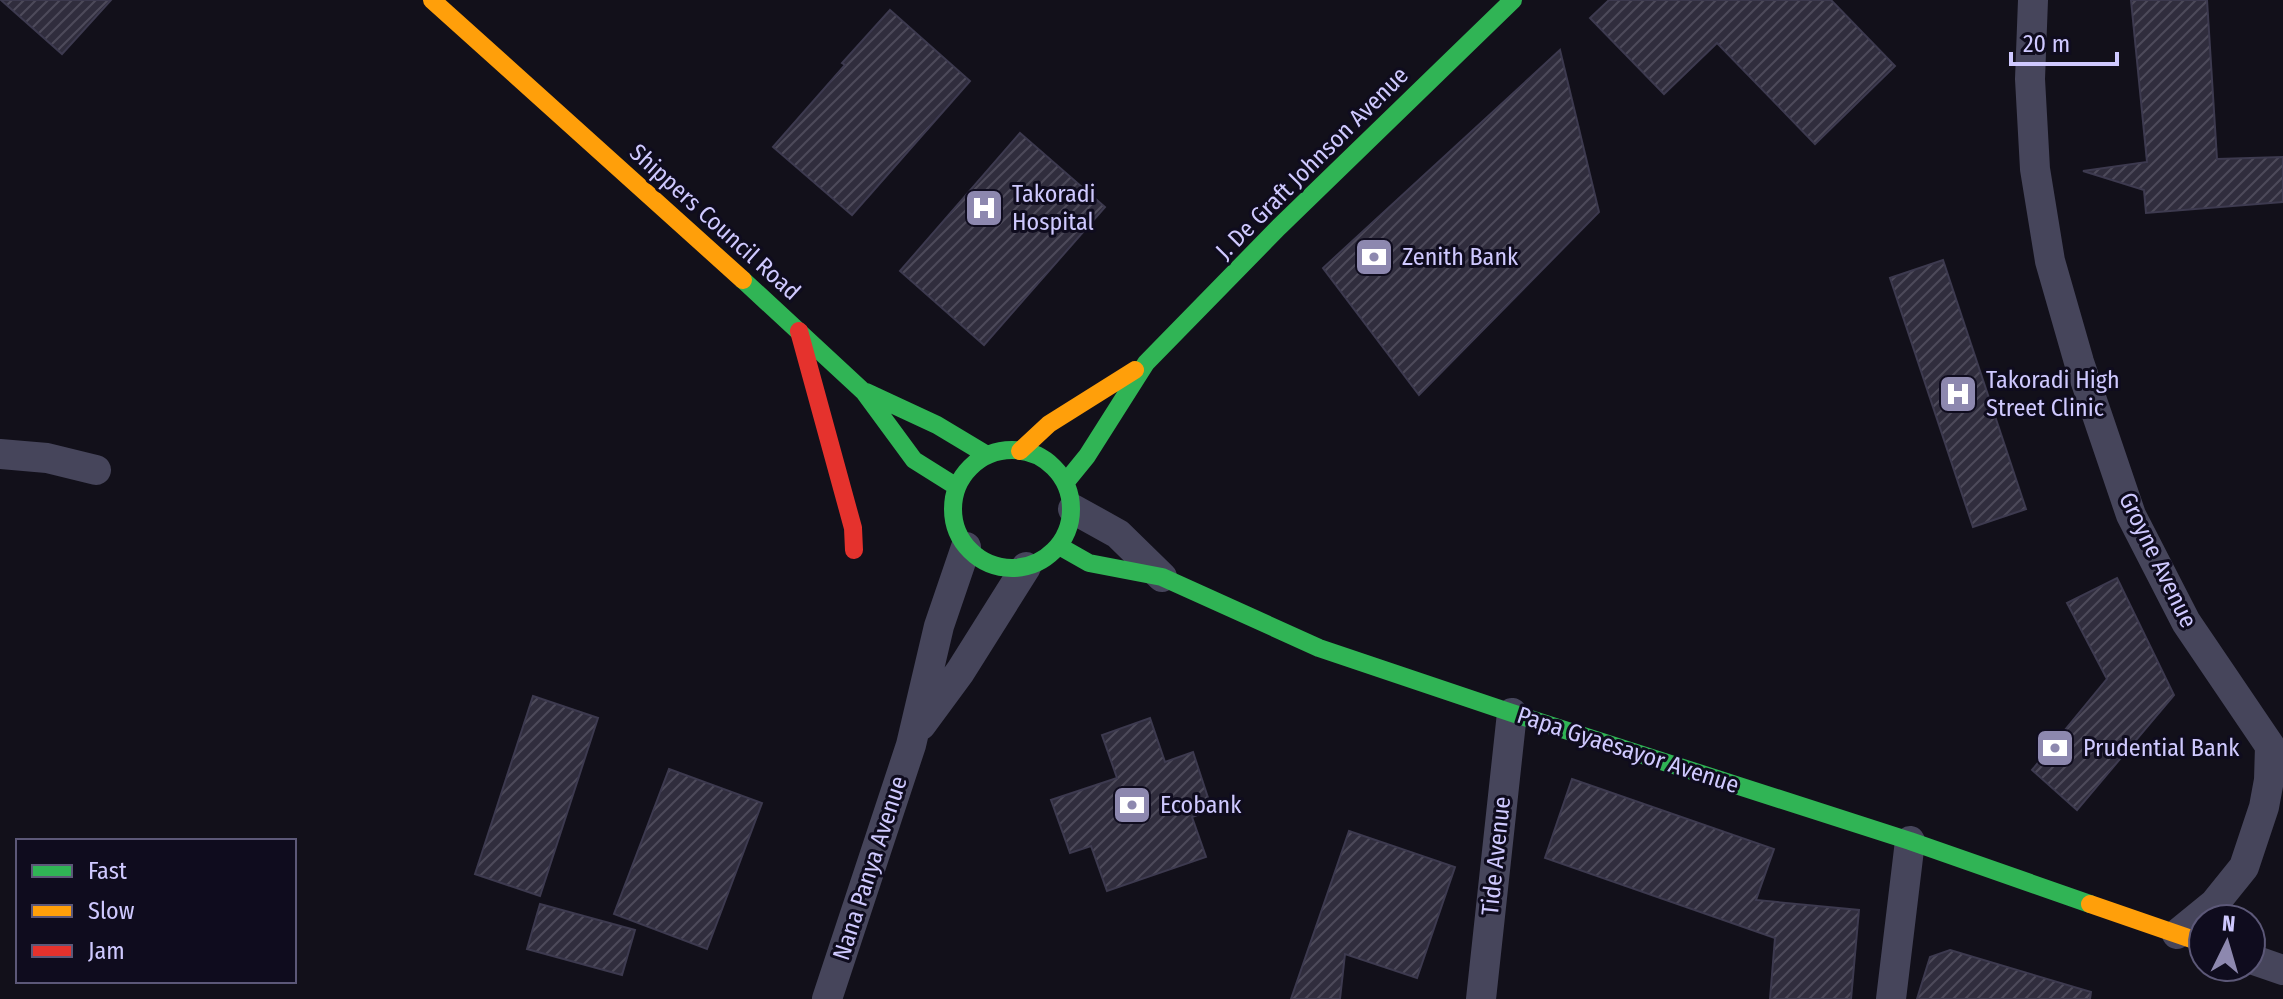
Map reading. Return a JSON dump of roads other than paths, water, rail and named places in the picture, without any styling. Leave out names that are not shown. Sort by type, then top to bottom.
[{"type":"street","name":"Shippers Council Road","points":[[432,0],[864,392],[914,460],[957,487]]},
{"type":"street","name":"J. De Graft Johnson Avenue","points":[[1069,496],[1087,456],[1146,363],[1279,227],[1513,0]]},
{"type":"street","name":"Groyne Avenue","points":[[2033,0],[2030,79],[2035,169],[2050,261],[2079,362],[2131,515],[2186,622],[2270,746],[2264,807],[2244,867],[2215,903]]},
{"type":"street","points":[[799,330],[853,528],[854,550]]},
{"type":"street","name":"J. De Graft Johnson Avenue","points":[[1020,451],[1049,424],[1146,363]]},
{"type":"street","points":[[864,392],[937,425],[987,455]]},
{"type":"street","points":[[1069,496],[1068,528],[1059,546],[1050,555],[1026,567],[1009,569],[978,558],[966,547],[954,525],[953,499],[964,474],[987,455],[1020,451],[1046,461],[1057,471],[1069,496],[1118,534],[1162,577]]},
{"type":"street","points":[[0,454],[47,458],[96,470]]},
{"type":"street","name":"Papa Gyaesayor Avenue","points":[[1059,546],[1089,563],[1162,577],[1319,648],[1910,841],[2187,938]]},
{"type":"street","name":"Nana Panya Avenue","points":[[827,999],[913,737],[939,626],[966,547]]},
{"type":"street","name":"Nana Panya Avenue","points":[[913,737],[960,672],[1026,567]]},
{"type":"street","name":"Tide Avenue","points":[[1481,999],[1512,713]]},
{"type":"street","points":[[1891,999],[1910,841]]},
{"type":"place","name":"Takoradi Hospital","points":[[984,208]]},
{"type":"place","name":"Zenith Bank","points":[[1374,257]]},
{"type":"place","name":"Takoradi High Street Clinic","points":[[1958,394]]},
{"type":"place","name":"Prudential Bank","points":[[2055,748]]},
{"type":"place","name":"Ecobank","points":[[1132,805]]}]
